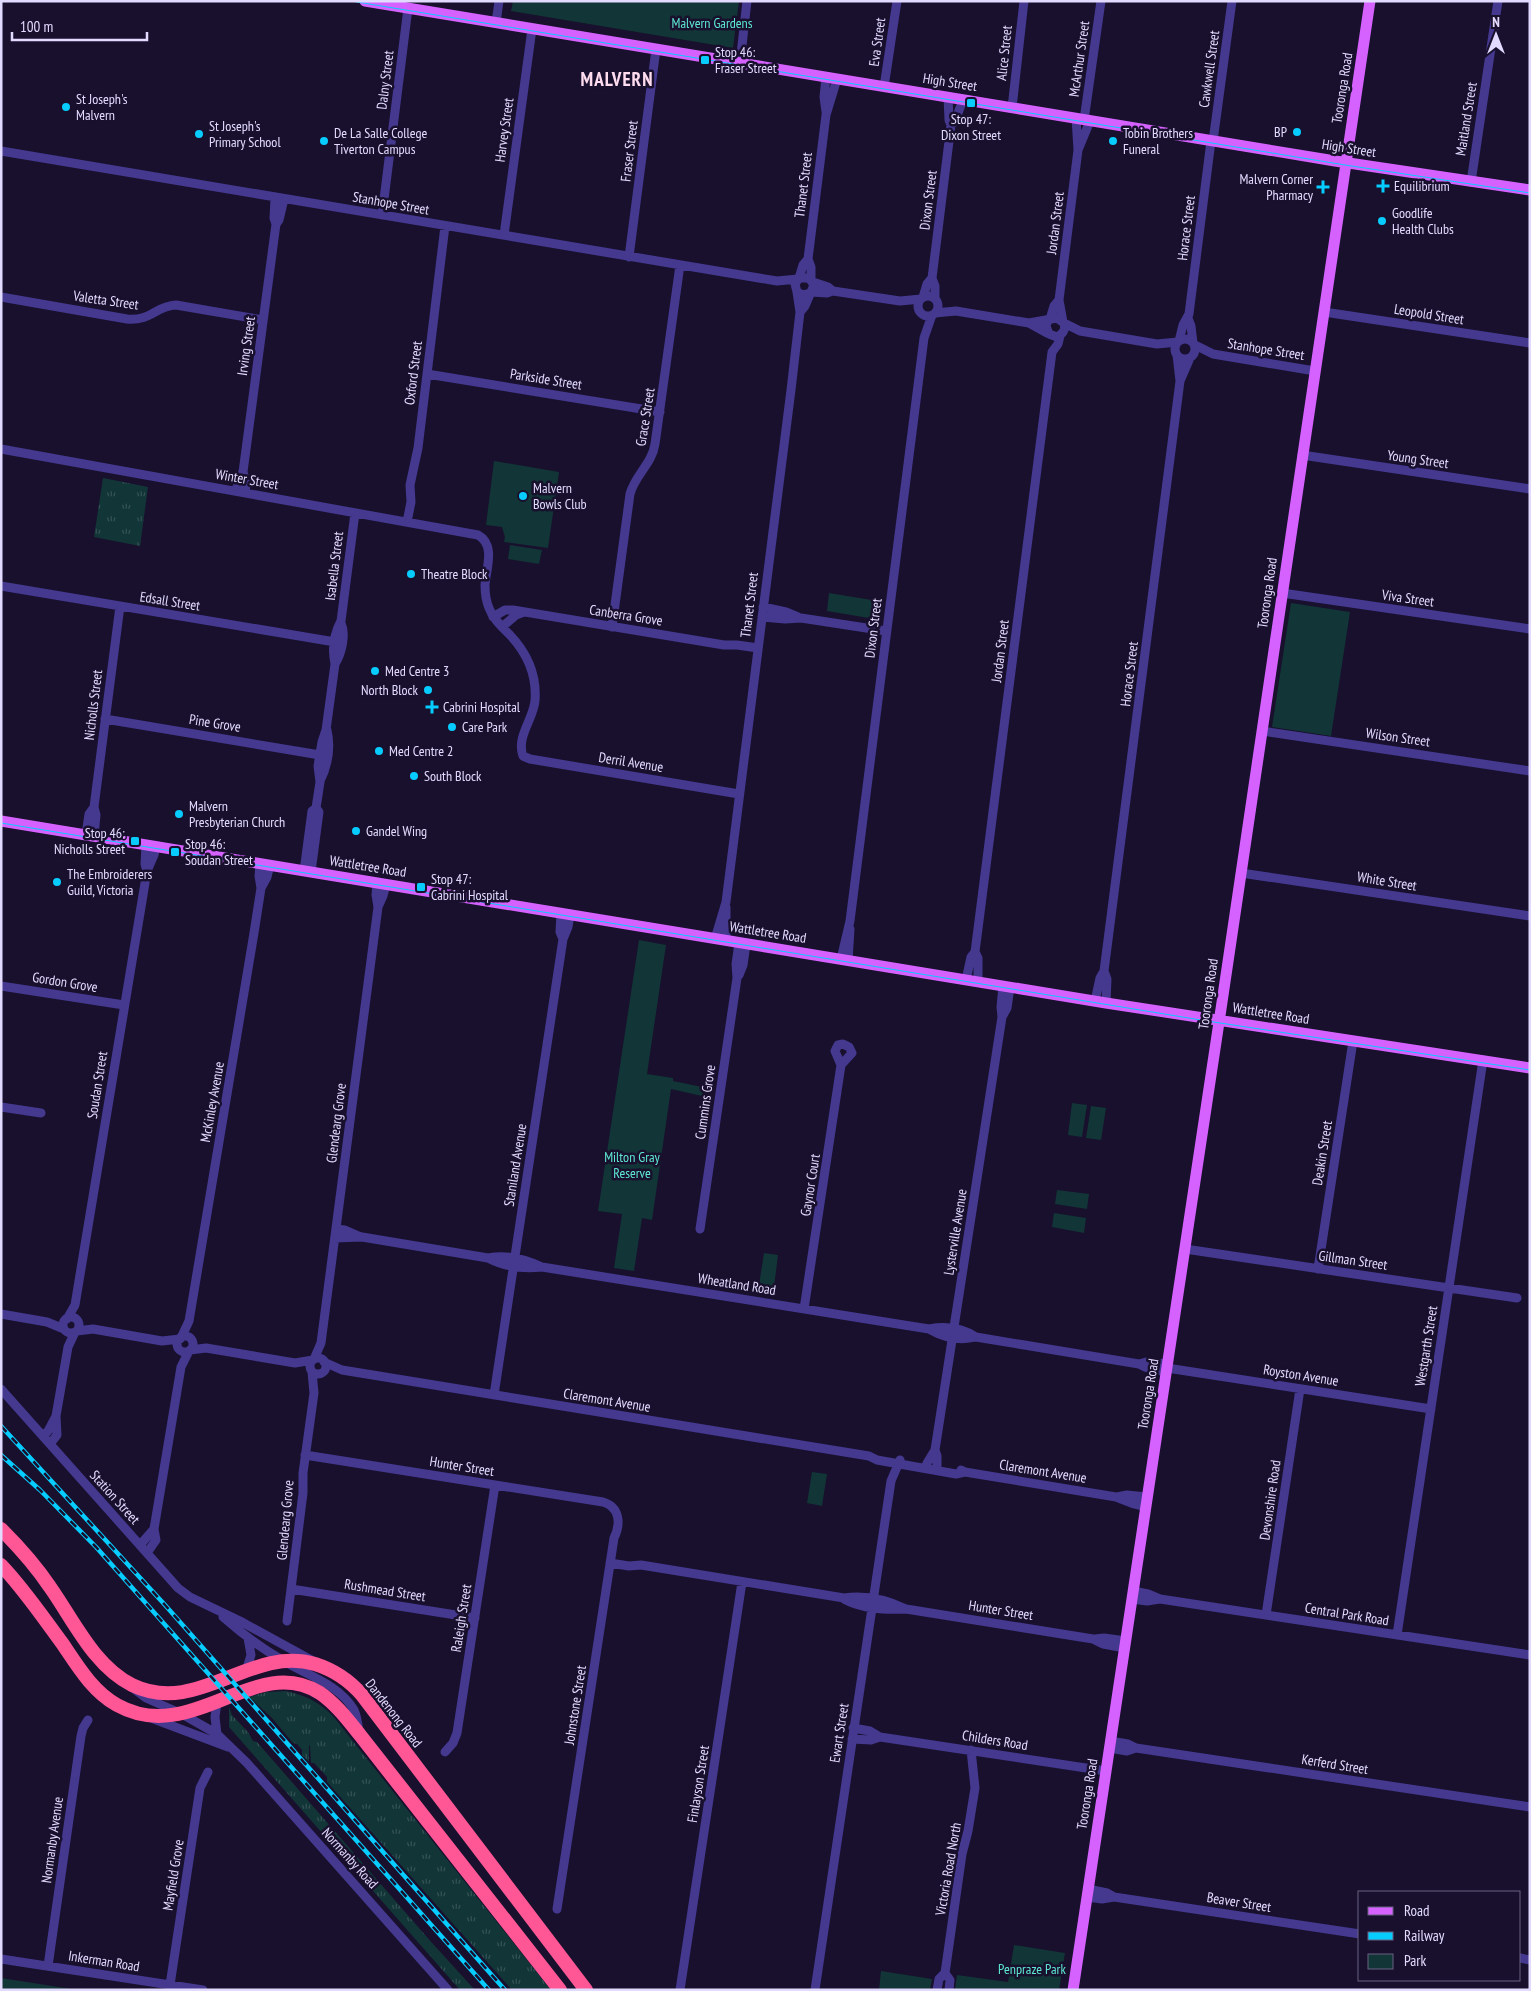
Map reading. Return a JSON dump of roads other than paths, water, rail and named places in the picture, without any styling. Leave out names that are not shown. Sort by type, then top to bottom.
[{"type":"highway","name":"Dandenong Road","points":[[1,1529],[49,1585],[100,1659],[120,1678],[141,1689],[171,1693],[198,1689],[281,1660],[302,1661],[329,1669],[343,1677],[362,1696],[586,1990]]},
{"type":"highway","points":[[1,1565],[25,1593],[94,1686],[116,1705],[138,1714],[162,1717],[182,1714],[264,1684],[281,1682],[297,1684],[314,1690],[325,1697],[335,1705],[360,1735],[560,1990]]},
{"type":"main road","name":"High Street","points":[[365,1],[1346,163],[1530,190]]},
{"type":"main road","name":"Tooronga Road","points":[[1072,1990],[1185,1249],[1370,1]]},
{"type":"main road","name":"Wattletree Road","points":[[1,821],[1007,987],[1530,1068]]},
{"type":"street","points":[[496,23],[499,1]]},
{"type":"street","points":[[740,63],[747,1]]},
{"type":"street","name":"Eva Street","points":[[884,87],[896,1]]},
{"type":"street","name":"Alice Street","points":[[1012,108],[1024,1]]},
{"type":"street","name":"McArthur Street","points":[[1083,120],[1101,1]]},
{"type":"street","name":"Cawkwell Street","points":[[1212,141],[1232,1]]},
{"type":"street","name":"Maitland Street","points":[[1471,182],[1498,1]]},
{"type":"street","name":"Dalny Street","points":[[382,215],[408,8]]},
{"type":"street","name":"Harvey Street","points":[[504,235],[532,29]]},
{"type":"street","name":"Fraser Street","points":[[629,256],[656,49]]},
{"type":"street","name":"Thanet Street","points":[[812,281],[811,267],[808,259],[826,115],[824,97],[832,78]]},
{"type":"street","name":"Dixon Street","points":[[936,300],[935,286],[932,278],[951,125],[948,97]]},
{"type":"street","name":"Dixon Street","points":[[951,125],[955,121],[963,100]]},
{"type":"street","name":"Jordan Street","points":[[1078,150],[1083,120]]},
{"type":"street","name":"Jordan Street","points":[[1064,322],[1059,300],[1083,120]]},
{"type":"street","name":"Horace Street","points":[[1179,342],[1183,325],[1188,318],[1212,141]]},
{"type":"street","name":"Stanhope Street","points":[[1,151],[777,281],[798,279]]},
{"type":"street","name":"Irving Street","points":[[240,492],[246,483],[243,472],[276,224],[274,218],[279,198]]},
{"type":"street","name":"Oxford Street","points":[[407,522],[411,502],[410,485],[417,454],[445,226]]},
{"type":"street","name":"Thanet Street","points":[[798,279],[803,265],[808,259]]},
{"type":"street","name":"Grace Street","points":[[612,627],[630,494],[636,479],[647,466],[654,452],[680,265]]},
{"type":"street","points":[[834,291],[806,277],[798,279],[795,284],[796,291],[803,295],[834,291],[900,301],[927,313],[956,311],[1029,323],[1054,337],[1080,331]]},
{"type":"street","name":"Dixon Street","points":[[922,298],[927,284],[932,278]]},
{"type":"street","name":"Stanhope Street","points":[[777,281],[796,291]]},
{"type":"street","points":[[810,293],[813,287],[812,281]]},
{"type":"street","name":"Thanet Street","points":[[721,940],[727,928],[726,902],[800,312],[796,291]]},
{"type":"street","name":"Thanet Street","points":[[800,312],[806,306],[810,293]]},
{"type":"street","points":[[900,301],[930,296],[956,311]]},
{"type":"street","name":"Valetta Street","points":[[1,297],[127,319],[145,318],[166,306],[176,305],[263,320]]},
{"type":"street","points":[[922,298],[918,304],[927,313]]},
{"type":"street","points":[[927,313],[938,307],[936,300]]},
{"type":"street","name":"Jordan Street","points":[[1049,320],[1054,306],[1059,300]]},
{"type":"street","name":"Leopold Street","points":[[1324,312],[1530,343]]},
{"type":"street","name":"Dixon Street","points":[[845,960],[851,939],[850,922],[927,313]]},
{"type":"street","points":[[1029,323],[1037,320],[1057,318],[1080,331],[1157,344],[1179,342],[1187,339],[1194,344],[1195,351],[1191,357],[1183,359],[1157,344]]},
{"type":"street","name":"Horace Street","points":[[1188,318],[1194,344]]},
{"type":"street","points":[[1048,333],[1046,326],[1049,320]]},
{"type":"street","points":[[1061,335],[1065,329],[1064,322]]},
{"type":"street","name":"Jordan Street","points":[[1048,333],[1049,346],[1052,352]]},
{"type":"street","name":"Jordan Street","points":[[966,980],[971,957],[975,952],[1052,352],[1058,344],[1061,335]]},
{"type":"street","points":[[1176,354],[1175,348],[1179,342]]},
{"type":"street","name":"Stanhope Street","points":[[1194,344],[1213,354]]},
{"type":"street","name":"Horace Street","points":[[1100,1002],[1107,979],[1104,971],[1180,381],[1176,354]]},
{"type":"street","name":"Stanhope Street","points":[[1191,357],[1213,354],[1315,371]]},
{"type":"street","name":"Horace Street","points":[[1180,381],[1191,357]]},
{"type":"street","name":"Parkside Street","points":[[427,374],[660,412]]},
{"type":"street","name":"Winter Street","points":[[1,449],[480,536],[485,541],[488,554],[485,591],[488,606],[493,617]]},
{"type":"street","name":"Young Street","points":[[1302,455],[1530,489]]},
{"type":"street","name":"Isabella Street","points":[[307,872],[319,812],[316,808],[320,782],[318,766],[326,730],[335,664],[333,654],[338,645],[337,628],[341,623],[355,513]]},
{"type":"street","name":"Edsall Street","points":[[1,586],[338,645]]},
{"type":"street","name":"Viva Street","points":[[1282,593],[1530,630]]},
{"type":"street","name":"Nicholls Street","points":[[90,835],[96,816],[94,807],[120,606]]},
{"type":"street","name":"Canberra Grove","points":[[493,617],[500,612],[510,609],[724,645],[736,650],[758,651]]},
{"type":"street","points":[[493,617],[502,627],[516,615],[524,612]]},
{"type":"street","points":[[762,612],[785,619],[801,618],[886,631]]},
{"type":"street","name":"Derril Avenue","points":[[502,627],[525,653],[533,673],[534,704],[531,718],[521,740],[524,756],[530,759],[739,794]]},
{"type":"street","name":"Pine Grove","points":[[105,719],[320,755]]},
{"type":"street","name":"Isabella Street","points":[[320,782],[326,769],[329,742],[326,730]]},
{"type":"street","name":"Wilson Street","points":[[1262,731],[1530,771]]},
{"type":"street","name":"Soudan Street","points":[[77,1326],[75,1305],[147,871],[154,856],[151,845]]},
{"type":"street","name":"McKinley Avenue","points":[[185,1344],[261,888],[267,878],[265,865]]},
{"type":"street","name":"White Street","points":[[1241,873],[1530,916]]},
{"type":"street","name":"Glendearg Grove","points":[[287,1621],[303,1492],[305,1455],[320,1364],[321,1343],[378,907],[383,896],[382,883]]},
{"type":"street","name":"Staniland Avenue","points":[[494,1396],[563,939],[568,927],[566,914]]},
{"type":"street","name":"Cummins Grove","points":[[700,1229],[737,978],[743,965],[743,943]]},
{"type":"street","name":"Jordan Street","points":[[975,952],[978,958],[978,982]]},
{"type":"street","name":"Gordon Grove","points":[[1,986],[124,1005]]},
{"type":"street","name":"Lysterville Avenue","points":[[938,1467],[935,1450],[1002,1018],[1007,1008],[1007,987]]},
{"type":"street","name":"Deakin Street","points":[[1318,1269],[1353,1041]]},
{"type":"street","name":"Westgarth Street","points":[[1397,1635],[1483,1060]]},
{"type":"street","name":"Gaynor Court","points":[[804,1309],[841,1065]]},
{"type":"street","points":[[1,1107],[41,1113]]},
{"type":"street","name":"Wheatland Road","points":[[335,1233],[346,1230],[362,1237],[488,1258],[497,1256],[514,1262],[929,1330],[943,1336],[953,1333],[969,1339],[976,1337],[1139,1364],[1145,1368],[1167,1368]]},
{"type":"street","name":"Gillman Street","points":[[1185,1249],[1518,1298]]},
{"type":"street","name":"Soudan Street","points":[[66,1319],[75,1305]]},
{"type":"street","points":[[1,1314],[48,1322],[70,1333],[77,1326]]},
{"type":"street","points":[[48,1322],[73,1318],[77,1326],[68,1347],[56,1416],[57,1435],[50,1444]]},
{"type":"street","points":[[66,1319],[63,1324],[68,1347]]},
{"type":"street","points":[[77,1326],[162,1341],[167,1345],[202,1344],[206,1348],[295,1363],[320,1364]]},
{"type":"street","points":[[147,1553],[156,1540],[154,1529],[185,1344]]},
{"type":"street","points":[[295,1363],[311,1371]]},
{"type":"street","name":"Claremont Avenue","points":[[311,1371],[317,1374],[320,1364],[342,1370],[494,1396],[869,1456],[877,1460],[957,1468],[965,1472],[1116,1497],[1134,1504],[1147,1502]]},
{"type":"street","name":"Royston Avenue","points":[[1167,1368],[1431,1408]]},
{"type":"street","name":"Glendearg Grove","points":[[311,1371],[314,1393]]},
{"type":"street","name":"Station Street","points":[[1,1389],[178,1588],[217,1612],[248,1638],[281,1660],[323,1682],[339,1693],[355,1711],[360,1735]]},
{"type":"street","name":"Devonshire Road","points":[[1266,1615],[1300,1389]]},
{"type":"street","points":[[43,1436],[56,1416]]},
{"type":"street","name":"Lysterville Avenue","points":[[926,1466],[935,1450]]},
{"type":"street","name":"Hunter Street","points":[[305,1455],[603,1502],[614,1508]]},
{"type":"street","name":"Ewart Street","points":[[814,1990],[891,1481],[890,1460]]},
{"type":"street","name":"Ewart Street","points":[[891,1481],[900,1461]]},
{"type":"street","name":"Raleigh Street","points":[[445,1752],[453,1743],[457,1733],[495,1485]]},
{"type":"street","name":"Johnstone Street","points":[[557,1909],[618,1523],[617,1513],[614,1508]]},
{"type":"street","points":[[140,1545],[154,1529]]},
{"type":"street","name":"Hunter Street","points":[[611,1560],[630,1566],[641,1565],[844,1598],[850,1602],[873,1603],[1093,1639],[1103,1644],[1125,1644]]},
{"type":"street","name":"Finlayson Street","points":[[680,1990],[742,1582]]},
{"type":"street","name":"Rushmead Street","points":[[291,1589],[475,1618]]},
{"type":"street","name":"Central Park Road","points":[[1133,1595],[1147,1601],[1160,1599],[1530,1655]]},
{"type":"street","name":"Station Street","points":[[217,1612],[240,1621],[329,1669]]},
{"type":"street","points":[[246,1671],[252,1655],[248,1638]]},
{"type":"street","name":"Normanby Road","points":[[120,1678],[146,1698],[182,1714],[217,1734],[228,1747],[257,1773],[448,1990]]},
{"type":"street","points":[[217,1702],[215,1718],[217,1734]]},
{"type":"street","name":"Normanby Road","points":[[138,1714],[228,1747]]},
{"type":"street","name":"Normanby Avenue","points":[[48,1966],[81,1736],[88,1720]]},
{"type":"street","name":"Childers Road","points":[[853,1728],[870,1731],[880,1737],[1106,1771]]},
{"type":"street","name":"Childers Road","points":[[852,1739],[870,1740],[880,1737]]},
{"type":"street","name":"Kerferd Street","points":[[1110,1744],[1128,1751],[1136,1748],[1530,1807]]},
{"type":"street","name":"Victoria Road North","points":[[937,1990],[939,1979],[945,1974],[962,1854],[975,1788],[971,1750]]},
{"type":"street","name":"Victoria Road North","points":[[974,1769],[982,1752]]},
{"type":"street","name":"Mayfield Grove","points":[[170,1985],[200,1788],[208,1772]]},
{"type":"street","name":"Beaver Street","points":[[1087,1893],[1102,1899],[1114,1897],[1358,1934]]},
{"type":"street","name":"Inkerman Road","points":[[1,1959],[203,1990]]},
{"type":"street","name":"Victoria Road North","points":[[945,1974],[950,1980],[949,1990]]},
{"type":"tram line","points":[[351,1],[1345,165],[1530,193]]},
{"type":"tram line","points":[[1,823],[1207,1021],[1530,1070]]},
{"type":"railway","points":[[1,1426],[165,1605],[505,1990]]},
{"type":"railway","points":[[1,1455],[40,1490],[96,1547],[489,1990]]},
{"type":"place","name":"Stop 46: Fraser Street","points":[[705,60]]},
{"type":"place","name":"Stop 47: Dixon Street","points":[[971,103]]},
{"type":"place","name":"St Joseph's Malvern","points":[[66,107]]},
{"type":"place","name":"BP","points":[[1297,132]]},
{"type":"place","name":"St Joseph's Primary School","points":[[199,134]]},
{"type":"place","name":"De La Salle College Tiverton Campus","points":[[324,141]]},
{"type":"place","name":"Tobin Brothers Funeral","points":[[1113,141]]},
{"type":"place","name":"Equilibrium","points":[[1383,186]]},
{"type":"place","name":"Malvern Corner Pharmacy","points":[[1323,187]]},
{"type":"place","name":"Goodlife Health Clubs","points":[[1382,221]]},
{"type":"place","name":"Malvern Bowls Club","points":[[523,496]]},
{"type":"place","name":"Theatre Block","points":[[411,574]]},
{"type":"place","name":"Med Centre 3","points":[[375,671]]},
{"type":"place","name":"North Block","points":[[428,690]]},
{"type":"place","name":"Cabrini Hospital","points":[[432,707]]},
{"type":"place","name":"Care Park","points":[[452,727]]},
{"type":"place","name":"Med Centre 2","points":[[379,751]]},
{"type":"place","name":"South Block","points":[[414,776]]},
{"type":"place","name":"Malvern Presbyterian Church","points":[[179,814]]},
{"type":"place","name":"Gandel Wing","points":[[356,831]]},
{"type":"place","name":"Stop 46: Nicholls Street","points":[[135,841]]},
{"type":"place","name":"Stop 46: Soudan Street","points":[[175,852]]},
{"type":"place","name":"The Embroiderers Guild, Victoria","points":[[57,882]]},
{"type":"place","name":"Stop 47: Cabrini Hospital","points":[[421,887]]},
{"type":"district","name":"MALVERN","points":[[617,79]]},
{"type":"park label","name":"Malvern Gardens","points":[[712,23]]},
{"type":"park label","name":"Milton Gray Reserve","points":[[632,1166]]},
{"type":"park label","name":"Penpraze Park","points":[[1032,1969]]}]
